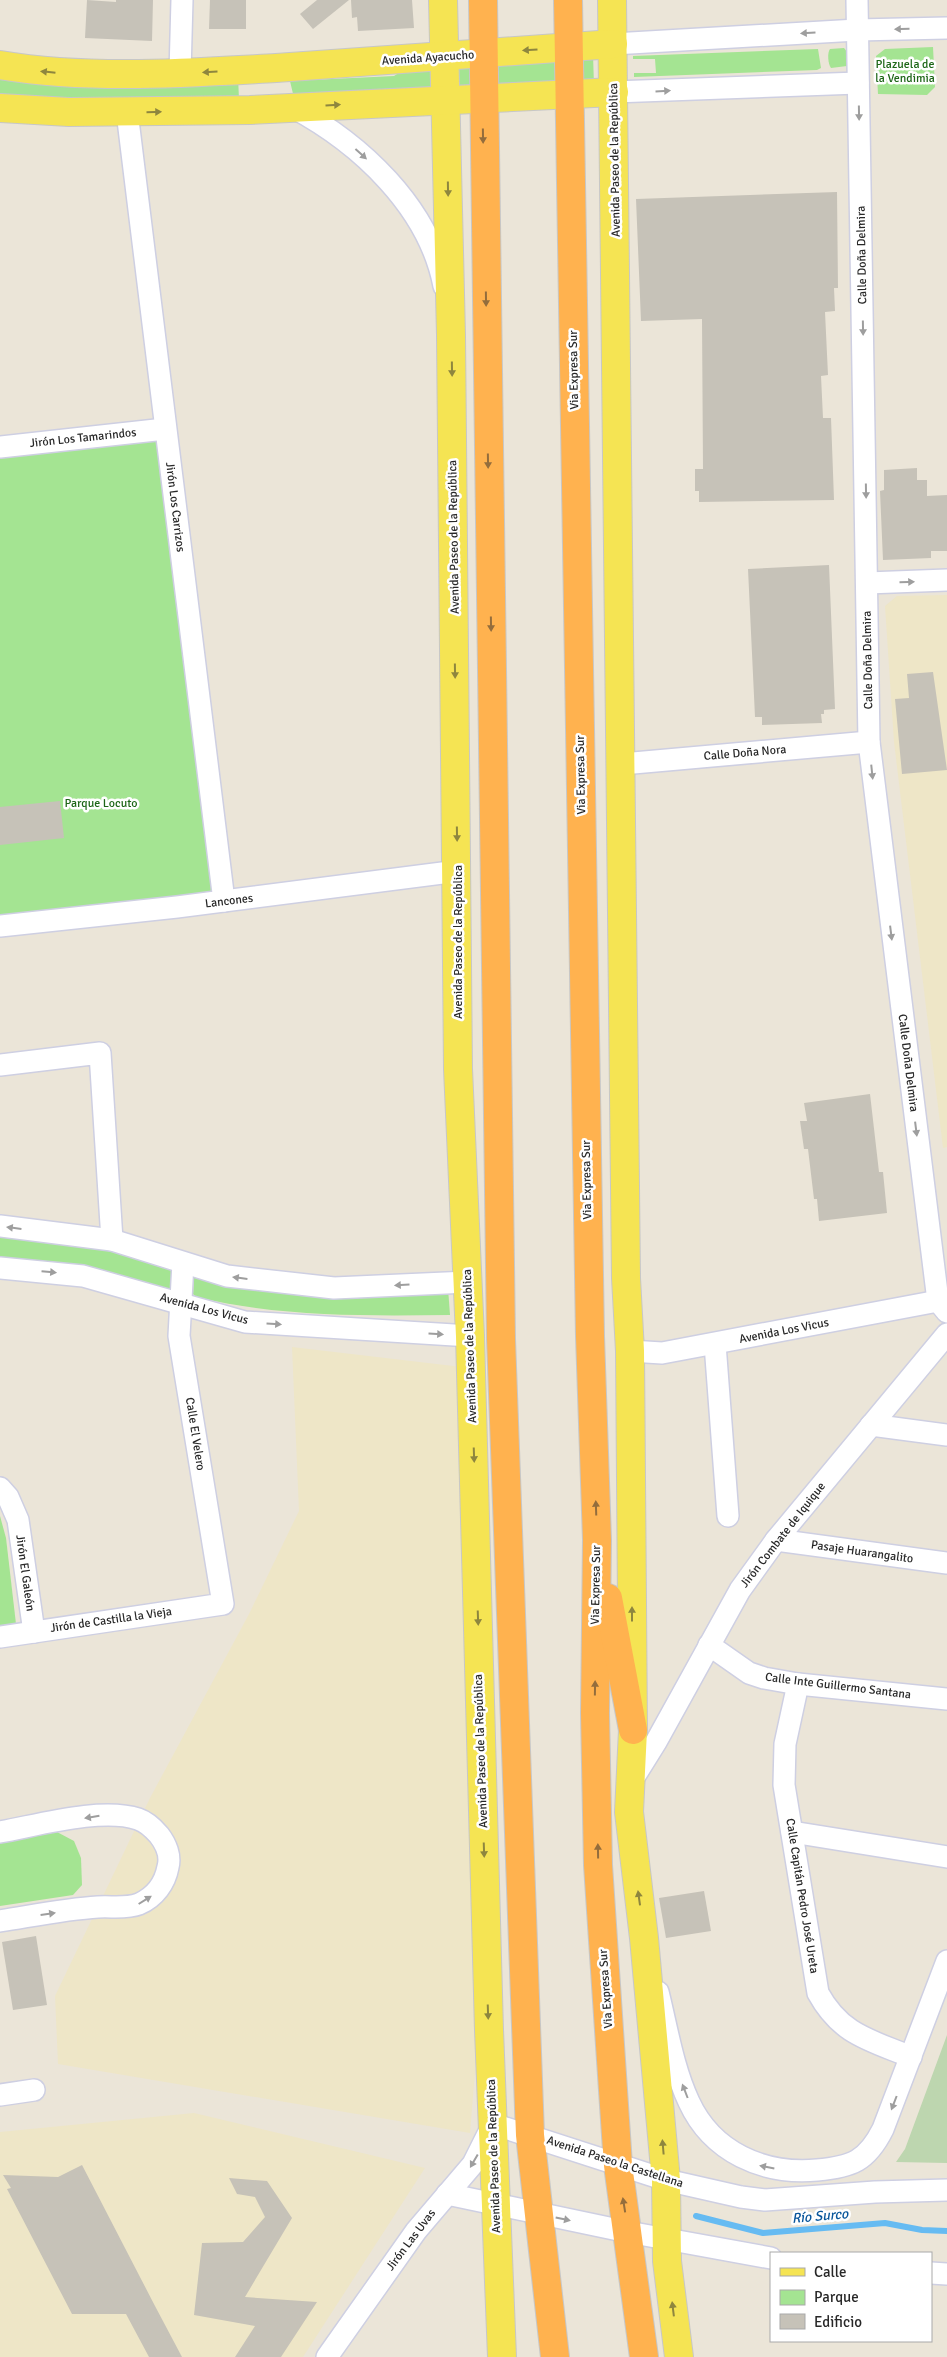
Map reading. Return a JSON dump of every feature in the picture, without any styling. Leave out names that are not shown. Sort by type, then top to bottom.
[{"type":"highway","points":[[483,0],[501,1339],[530,2135],[555,2357]]},
{"type":"highway","name":"Via Expresa Sur","points":[[568,0],[590,1336],[597,1540],[594,1713],[598,1865],[618,2165],[644,2357]]},
{"type":"highway","points":[[597,1540],[633,1730]]},
{"type":"main road","name":"Avenida Paseo de la República","points":[[443,0],[451,335],[458,871],[458,1069],[470,1336],[493,2124],[502,2357]]},
{"type":"main road","name":"Avenida Paseo de la República","points":[[612,0],[622,764],[626,1278],[630,1351],[633,1730],[629,1812],[644,1938],[666,2180],[666,2239],[679,2357]]},
{"type":"main road","name":"Avenida Ayacucho","points":[[0,65],[64,74],[180,73],[404,60],[613,44]]},
{"type":"main road","points":[[292,107],[284,102],[278,90],[279,83],[287,75],[384,69],[404,60]]},
{"type":"main road","points":[[247,70],[258,79],[260,89],[259,98],[250,110]]},
{"type":"main road","points":[[0,108],[69,112],[250,110],[614,92]]},
{"type":"street","points":[[180,73],[182,0]]},
{"type":"street","name":"Calle Doña Delmira","points":[[857,0],[869,742],[942,1307]]},
{"type":"street","name":"Avenida Ayacucho","points":[[613,44],[857,30],[947,28]]},
{"type":"street","points":[[614,92],[858,83]]},
{"type":"street","name":"Avenida Paseo de la República","points":[[292,107],[337,134],[363,156],[395,190],[414,215],[430,243],[441,272],[451,335]]},
{"type":"street","name":"Jirón Los Carrizos","points":[[127,112],[224,901]]},
{"type":"street","name":"Jirón Los Tamarindos","points":[[0,447],[165,429]]},
{"type":"street","points":[[867,583],[947,580]]},
{"type":"street","name":"Calle Doña Nora","points":[[622,764],[869,742]]},
{"type":"street","name":"Lancones","points":[[0,926],[224,901],[458,871]]},
{"type":"street","points":[[0,1065],[100,1053],[112,1240]]},
{"type":"street","points":[[0,1226],[112,1240],[227,1276],[334,1288],[468,1282]]},
{"type":"street","name":"Calle El Velero","points":[[183,1263],[180,1336],[223,1604]]},
{"type":"street","name":"Avenida Los Vicus","points":[[0,1268],[83,1276],[244,1322],[470,1336]]},
{"type":"street","name":"Avenida Los Vicus","points":[[630,1351],[662,1353],[942,1307]]},
{"type":"street","name":"Jirón Combate de Iquique","points":[[631,1782],[656,1742],[740,1590],[776,1540],[947,1334]]},
{"type":"street","points":[[715,1344],[728,1516]]},
{"type":"street","points":[[871,1425],[947,1435]]},
{"type":"street","name":"Jirón El Galeón","points":[[0,1488],[8,1497],[18,1520],[34,1632]]},
{"type":"street","name":"Pasaje Huarangalito","points":[[776,1540],[947,1563]]},
{"type":"street","name":"Jirón de Castilla la Vieja","points":[[0,1637],[223,1604]]},
{"type":"street","name":"Calle Inte Guillermo Santana","points":[[709,1645],[749,1673],[764,1678],[798,1684],[947,1699]]},
{"type":"street","name":"Calle Capitán Pedro José Ureta","points":[[798,1684],[785,1744],[783,1766],[812,1968],[818,1993],[827,2010],[854,2034],[911,2057]]},
{"type":"street","points":[[0,1832],[110,1814],[140,1819],[151,1826],[162,1839],[169,1865],[158,1890],[149,1899],[131,1906],[98,1907],[0,1921]]},
{"type":"street","points":[[792,1832],[947,1857]]},
{"type":"street","name":"Avenida Paseo de la República","points":[[644,1938],[680,2079],[689,2102],[699,2120],[735,2155],[763,2167],[810,2171],[848,2166],[861,2159],[875,2145],[911,2057]]},
{"type":"street","points":[[911,2057],[947,1961]]},
{"type":"street","points":[[0,2095],[34,2090]]},
{"type":"street","name":"Avenida Paseo la Castellana","points":[[493,2124],[666,2180],[765,2200],[875,2192],[947,2190]]},
{"type":"street","name":"Jirón Las Uvas","points":[[327,2357],[416,2230],[473,2164],[493,2124]]},
{"type":"street","points":[[447,2194],[628,2232],[770,2258]]},
{"type":"street","points":[[932,2273],[947,2274]]},
{"type":"shaded area","points":[[947,595],[947,1147],[943,1148],[894,742],[885,606],[897,596]]},
{"type":"shaded area","points":[[292,1347],[462,1367],[476,2060],[470,2133],[58,2064],[55,1996],[150,1798],[249,1614],[299,1511]]},
{"type":"shaded area","points":[[194,2113],[425,2168],[303,2357],[0,2357],[0,2132]]},
{"type":"green space","name":"Plazuela de la Vendimia","points":[[933,47],[935,87],[927,95],[878,94],[876,56],[885,49]]},
{"type":"green space","points":[[844,48],[848,53],[847,66],[831,68],[828,59],[830,49]]},
{"type":"green space","points":[[818,49],[821,68],[817,70],[634,77],[634,73],[656,73],[655,59],[633,59],[633,56]]},
{"type":"green space","points":[[593,54],[594,86],[294,98],[290,81],[394,76],[408,67]]},
{"type":"green space","points":[[0,73],[238,76],[239,100],[215,103],[0,96]]},
{"type":"green space","name":"Parque Locuto","points":[[159,436],[213,894],[0,918],[0,456]]},
{"type":"green space","points":[[0,1232],[110,1245],[177,1266],[175,1295],[0,1263]]},
{"type":"green space","points":[[194,1276],[448,1288],[450,1315],[322,1314],[227,1304],[196,1297],[193,1294]]},
{"type":"green space","points":[[0,1516],[6,1538],[16,1624],[0,1627]]},
{"type":"green space","points":[[57,1832],[74,1841],[81,1858],[82,1885],[73,1895],[0,1906],[0,1843]]},
{"type":"green space","points":[[947,2035],[947,2163],[896,2162],[905,2149]]},
{"type":"building","points":[[87,0],[116,2],[116,0],[153,0],[152,41],[85,38]]},
{"type":"building","points":[[210,0],[246,0],[246,29],[209,29]]},
{"type":"building","points":[[317,0],[349,0],[313,29],[300,14]]},
{"type":"building","points":[[351,0],[412,0],[414,28],[358,31],[357,17],[352,18]]},
{"type":"building","points":[[837,192],[838,288],[834,288],[835,311],[825,312],[828,375],[821,376],[823,418],[831,418],[834,500],[699,502],[699,491],[695,491],[695,469],[703,469],[702,319],[641,321],[636,199]]},
{"type":"building","points":[[917,468],[917,480],[927,480],[927,496],[947,495],[947,551],[931,551],[931,558],[883,560],[880,491],[884,490],[884,470]]},
{"type":"building","points":[[829,565],[835,709],[824,710],[824,714],[821,714],[822,723],[762,725],[762,717],[755,717],[748,569]]},
{"type":"building","points":[[933,672],[947,770],[902,774],[895,699],[909,698],[907,674]]},
{"type":"building","points":[[60,801],[64,838],[0,845],[0,807]]},
{"type":"building","points":[[870,1094],[879,1172],[883,1172],[887,1213],[819,1221],[817,1199],[814,1199],[808,1149],[804,1149],[800,1121],[807,1121],[804,1103]]},
{"type":"building","points":[[704,1891],[711,1931],[666,1938],[659,1898]]},
{"type":"building","points":[[36,1936],[47,2005],[13,2010],[2,1942]]},
{"type":"building","points":[[82,2165],[182,2357],[149,2357],[126,2314],[72,2314],[7,2189],[11,2188],[3,2175],[58,2177]]},
{"type":"building","points":[[229,2178],[267,2181],[292,2218],[245,2297],[317,2302],[281,2357],[235,2357],[255,2326],[194,2315],[202,2243],[243,2242],[265,2217],[255,2197],[237,2194]]},
{"type":"waterway","name":"Río Surco","points":[[696,2216],[763,2233],[885,2223],[922,2230],[947,2231]]}]
